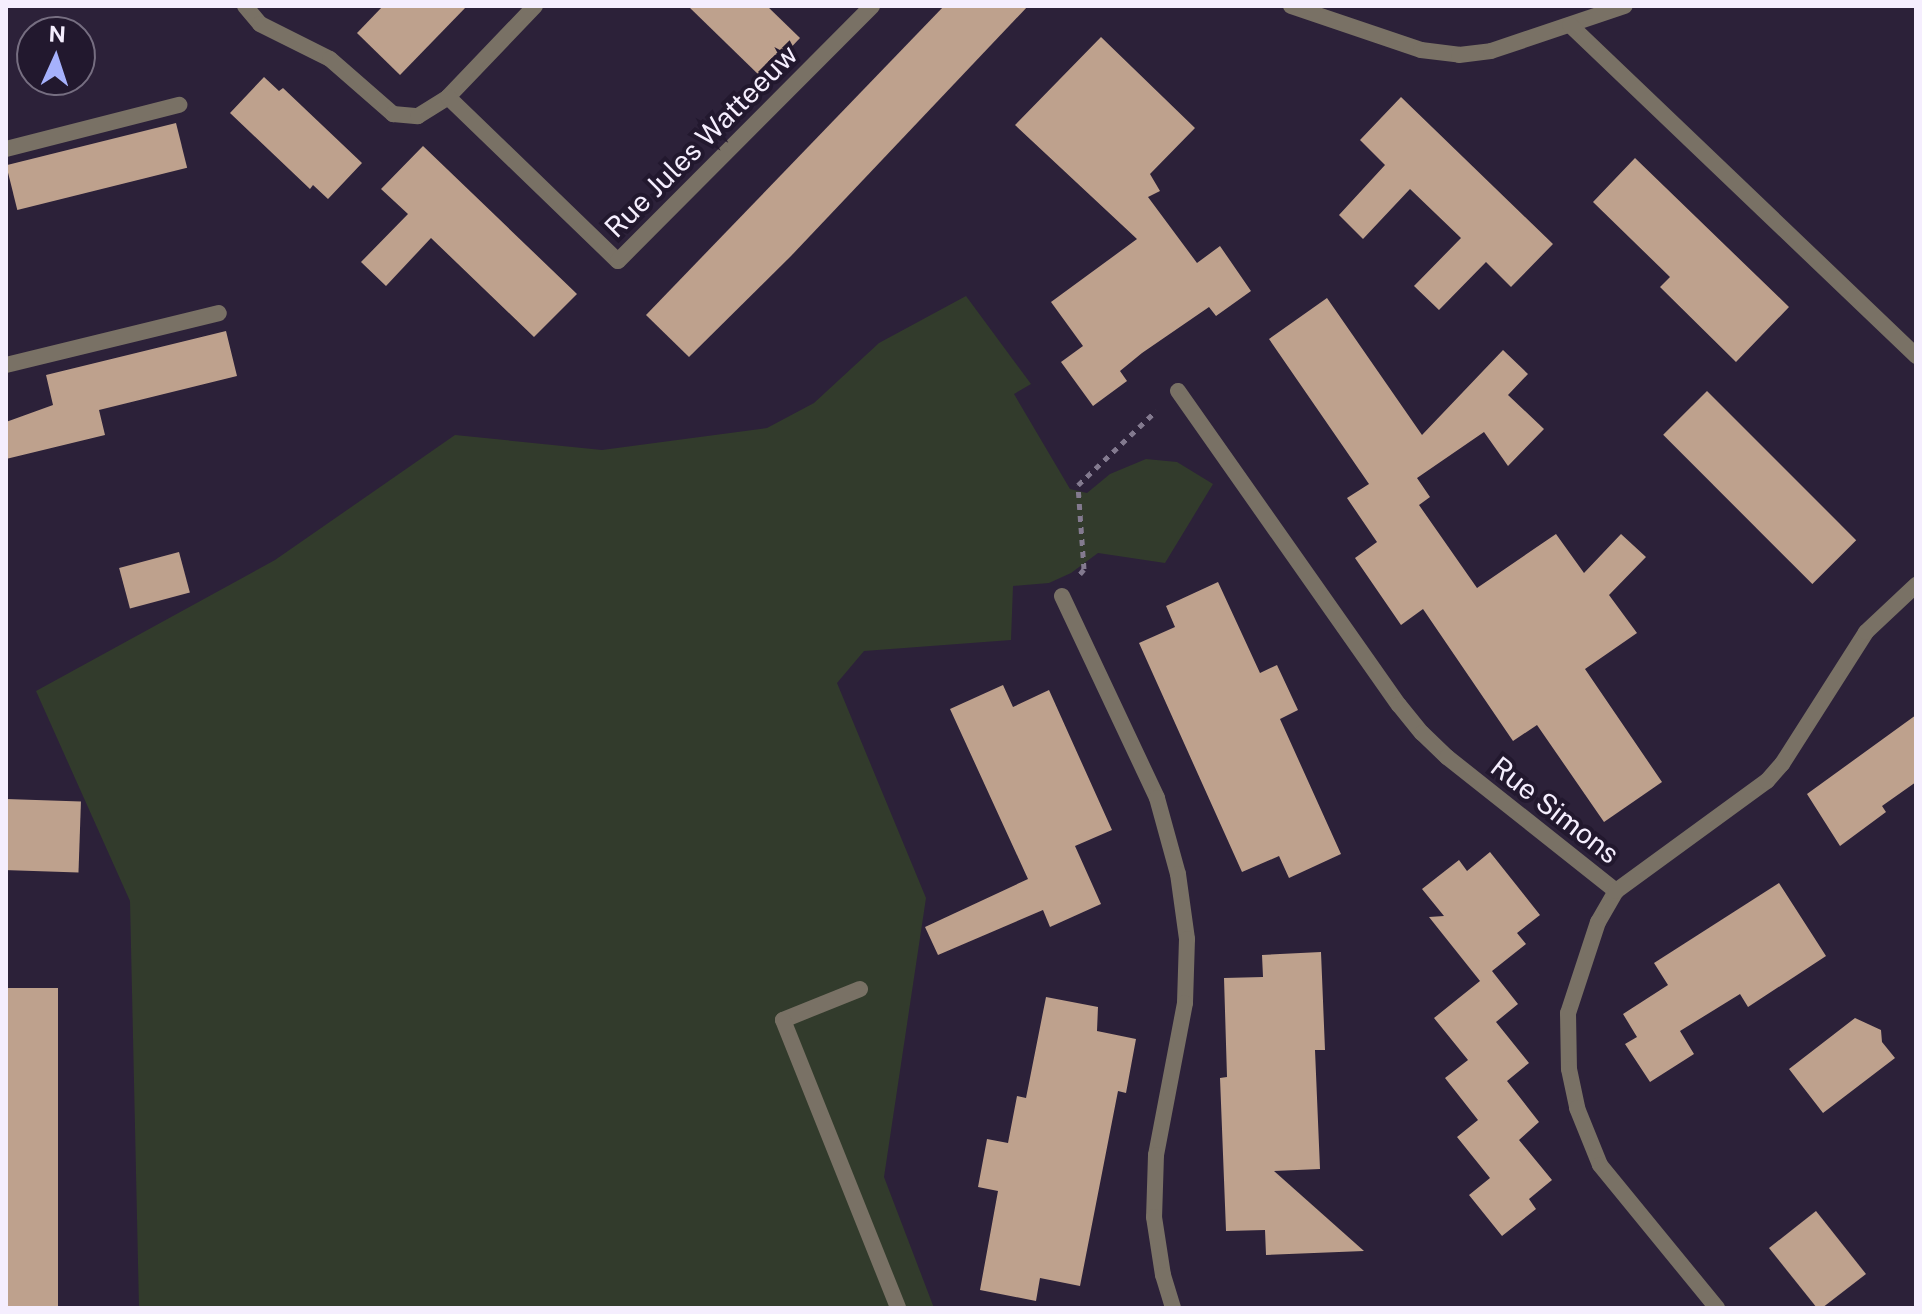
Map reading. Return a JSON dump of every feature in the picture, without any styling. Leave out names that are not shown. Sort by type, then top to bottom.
[{"type":"street","points":[[245,6],[260,24],[330,59],[393,114],[418,116],[448,97],[535,6]]},
{"type":"street","name":"Rue Jules Watteeuw","points":[[448,97],[618,261],[872,6]]},
{"type":"street","points":[[1291,6],[1421,50],[1459,55],[1491,51],[1625,6]]},
{"type":"street","points":[[1570,25],[1916,356]]},
{"type":"street","points":[[6,149],[179,105]]},
{"type":"street","points":[[6,365],[219,313]]},
{"type":"street","name":"Rue Simons","points":[[1178,391],[1399,705],[1422,733],[1447,757],[1616,891],[1598,922],[1568,1013],[1569,1069],[1577,1108],[1600,1165],[1717,1308]]},
{"type":"street","points":[[1616,891],[1767,781],[1782,764],[1866,632],[1916,585]]},
{"type":"street","points":[[1062,596],[1157,798],[1178,874],[1187,939],[1185,1003],[1156,1155],[1154,1217],[1163,1275],[1173,1308]]},
{"type":"street","points":[[860,989],[783,1020],[898,1308]]},
{"type":"path","points":[[1062,596],[1084,569],[1078,485],[1178,391]]},
{"type":"green space","points":[[966,296],[1031,384],[1014,394],[1070,489],[1087,493],[1110,474],[1146,459],[1177,462],[1213,484],[1165,563],[1098,553],[1071,573],[1049,583],[1013,586],[1011,640],[864,651],[837,683],[926,898],[884,1177],[934,1308],[139,1308],[130,901],[36,691],[275,560],[455,435],[602,450],[767,428],[814,403],[879,343]]},
{"type":"building","points":[[383,6],[467,6],[400,75],[357,33]]},
{"type":"building","points":[[688,6],[767,6],[800,38],[762,78]]},
{"type":"building","points":[[944,6],[1028,6],[791,256],[689,357],[646,315]]},
{"type":"building","points":[[1101,37],[1195,128],[1150,174],[1160,191],[1148,197],[1197,263],[1220,246],[1251,291],[1216,316],[1209,307],[1142,353],[1120,371],[1127,381],[1093,406],[1061,362],[1083,346],[1051,302],[1137,239],[1015,125]]},
{"type":"building","points":[[264,77],[279,91],[283,88],[362,163],[328,199],[313,185],[310,189],[230,113]]},
{"type":"building","points":[[1401,97],[1553,244],[1511,287],[1486,262],[1439,310],[1414,286],[1461,238],[1410,189],[1363,239],[1339,215],[1385,165],[1360,140]]},
{"type":"building","points":[[176,123],[187,168],[17,210],[6,165]]},
{"type":"building","points":[[423,146],[577,294],[534,337],[431,238],[386,286],[361,262],[408,214],[381,189]]},
{"type":"building","points":[[1635,158],[1789,307],[1736,362],[1660,287],[1670,277],[1593,202]]},
{"type":"building","points":[[1327,298],[1422,435],[1503,350],[1528,374],[1508,395],[1544,429],[1508,466],[1484,432],[1417,478],[1430,497],[1419,505],[1477,588],[1556,534],[1584,573],[1621,534],[1646,557],[1609,595],[1637,633],[1585,669],[1662,782],[1604,822],[1537,725],[1513,741],[1423,609],[1401,625],[1355,558],[1377,542],[1347,498],[1369,484],[1269,339]]},
{"type":"building","points":[[226,331],[237,376],[99,410],[105,435],[6,459],[6,422],[53,405],[46,375]]},
{"type":"building","points":[[1707,391],[1856,540],[1812,584],[1663,435]]},
{"type":"building","points":[[179,552],[190,593],[130,609],[119,568]]},
{"type":"building","points":[[1218,582],[1260,673],[1277,665],[1298,710],[1280,719],[1341,854],[1289,878],[1279,856],[1242,872],[1139,643],[1175,627],[1166,606]]},
{"type":"building","points":[[1003,685],[1013,707],[1049,690],[1112,830],[1075,846],[1101,904],[1050,927],[1043,910],[938,955],[925,927],[1028,879],[950,709]]},
{"type":"building","points":[[1916,715],[1916,782],[1882,806],[1886,812],[1840,846],[1807,794]]},
{"type":"building","points":[[6,799],[81,802],[78,873],[6,870]]},
{"type":"building","points":[[1490,852],[1540,915],[1517,933],[1526,944],[1492,971],[1518,1004],[1496,1022],[1529,1063],[1507,1081],[1539,1122],[1519,1140],[1552,1180],[1529,1199],[1536,1209],[1502,1236],[1469,1195],[1490,1178],[1457,1137],[1478,1120],[1445,1078],[1468,1060],[1434,1018],[1480,981],[1429,917],[1444,916],[1422,889],[1459,860],[1467,871]]},
{"type":"building","points":[[1779,883],[1826,956],[1748,1007],[1740,994],[1680,1031],[1694,1054],[1650,1082],[1625,1044],[1637,1037],[1623,1014],[1668,985],[1654,963]]},
{"type":"building","points":[[1321,952],[1325,1050],[1315,1050],[1320,1169],[1274,1171],[1364,1251],[1266,1255],[1265,1230],[1226,1231],[1220,1078],[1227,1077],[1224,978],[1263,977],[1262,955]]},
{"type":"building","points":[[6,988],[58,988],[58,1308],[6,1308]]},
{"type":"building","points":[[1046,997],[1098,1007],[1097,1031],[1136,1039],[1126,1093],[1118,1091],[1080,1286],[1040,1278],[1036,1301],[980,1290],[998,1191],[978,1187],[987,1139],[1008,1143],[1017,1096],[1026,1098]]},
{"type":"building","points":[[1855,1018],[1881,1030],[1882,1042],[1895,1058],[1823,1113],[1789,1069]]},
{"type":"building","points":[[1816,1211],[1866,1274],[1822,1308],[1817,1308],[1769,1248]]}]
